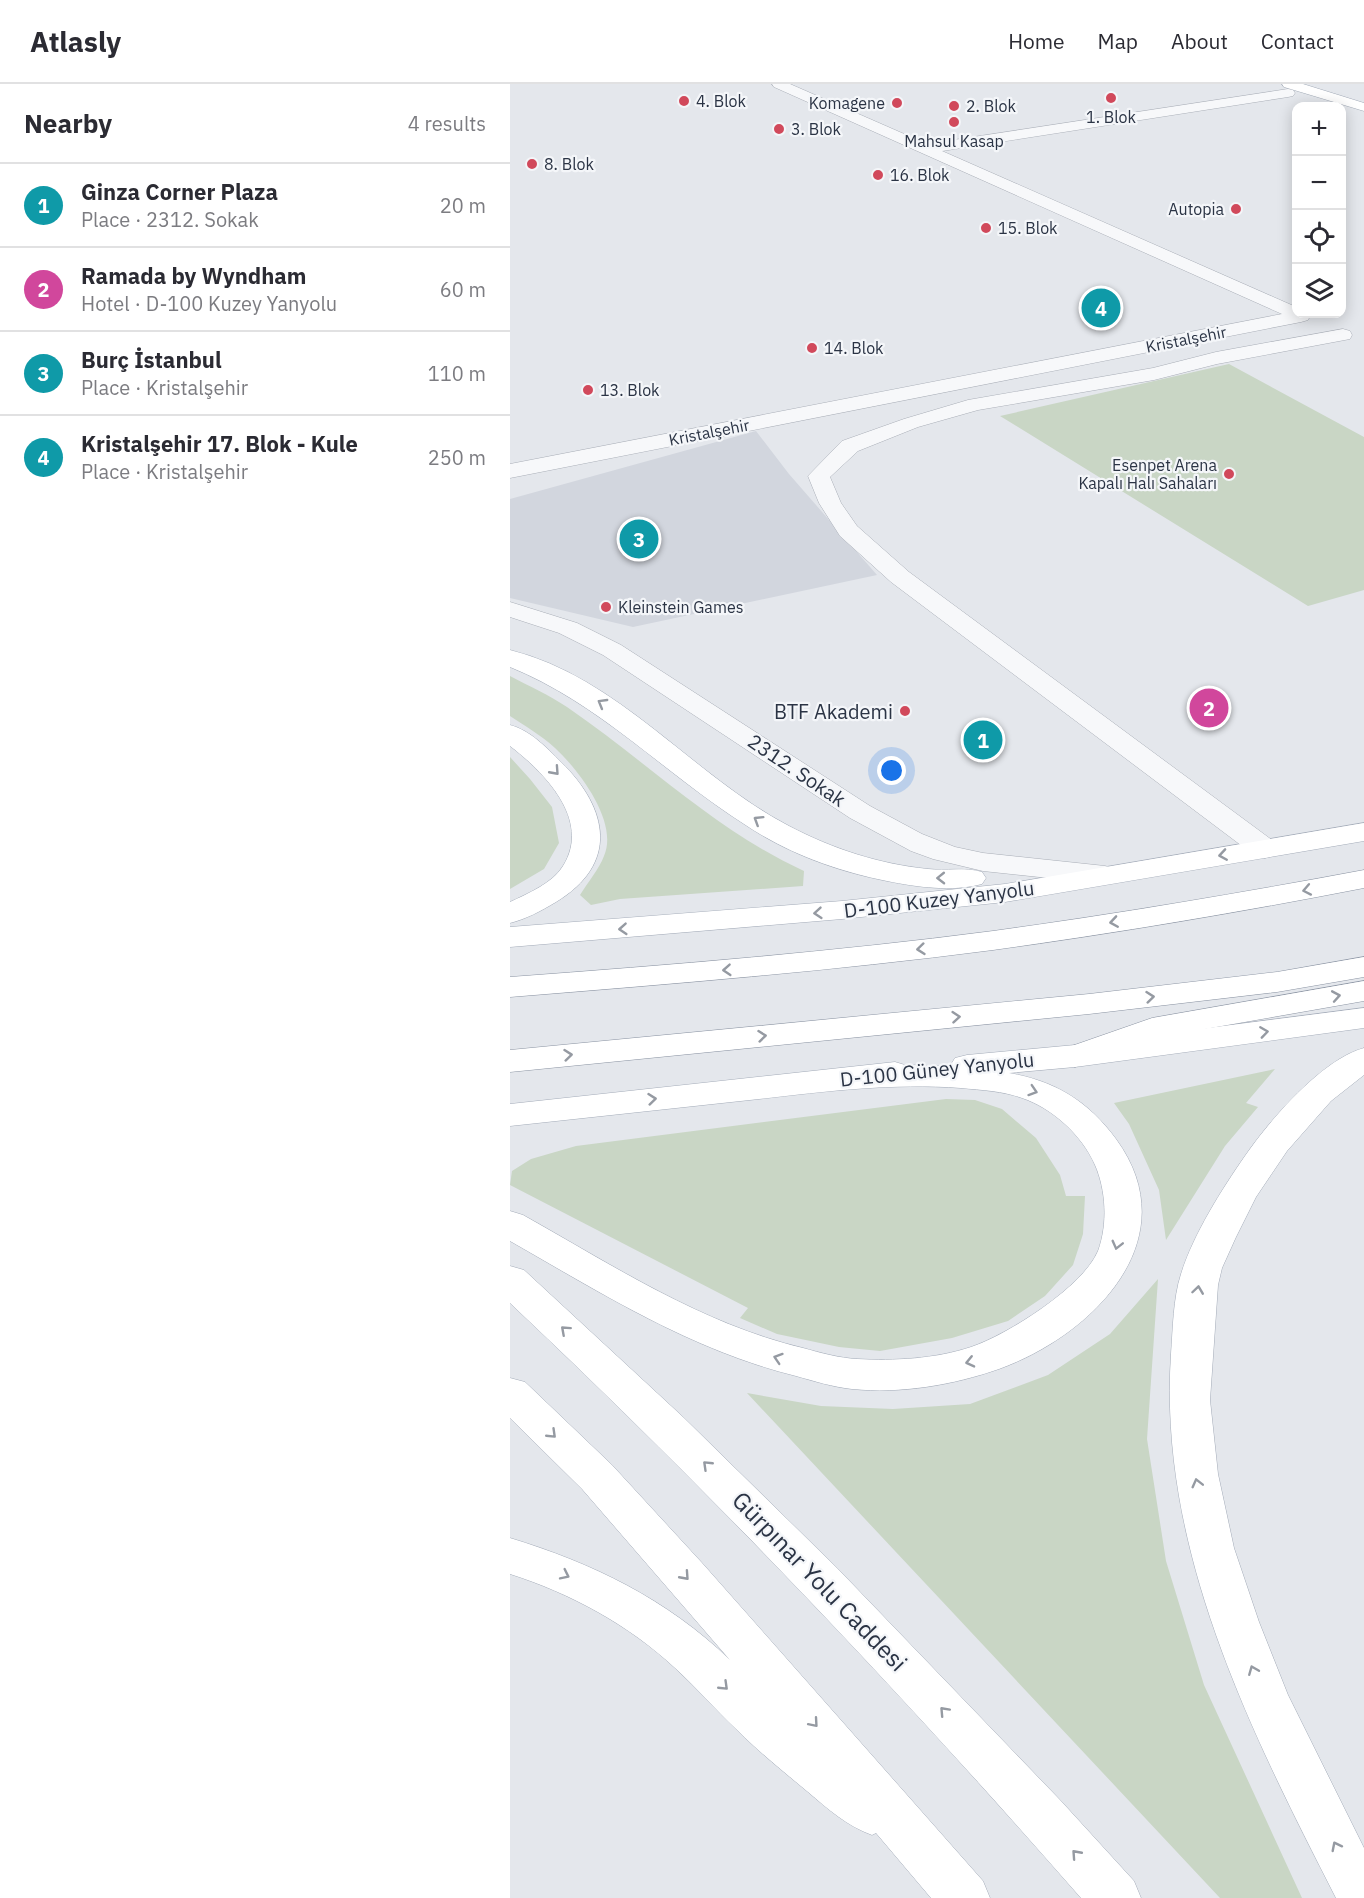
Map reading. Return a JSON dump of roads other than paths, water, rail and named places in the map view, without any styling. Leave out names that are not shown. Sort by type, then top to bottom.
[{"type":"main road","points":[[1265,86],[1288,88],[1364,107]]},
{"type":"main road","points":[[1288,88],[1321,102]]},
{"type":"main road","points":[[1346,112],[1364,117]]},
{"type":"main road","points":[[510,658],[557,678],[609,708],[740,808],[785,836],[823,854],[875,870],[927,879],[1104,875]]},
{"type":"main road","points":[[510,733],[538,753],[560,776],[582,812],[587,845],[577,869],[548,894],[510,914]]},
{"type":"main road","name":"D-100 Kuzey Yanyolu","points":[[510,937],[918,903],[1005,893],[1364,832]]},
{"type":"main road","points":[[510,987],[751,968],[940,947],[1268,897],[1364,879]]},
{"type":"main road","points":[[510,1061],[1089,1004],[1277,982],[1364,967]]},
{"type":"main road","points":[[1075,1056],[1152,1028],[1364,991]]},
{"type":"main road","name":"D-100 Güney Yanyolu","points":[[510,1115],[1075,1056],[1364,1018]]},
{"type":"main road","points":[[1363,1898],[1278,1729],[1245,1650],[1220,1578],[1194,1472],[1187,1367],[1201,1273],[1230,1209],[1262,1156],[1292,1121],[1320,1092],[1364,1059]]},
{"type":"main road","points":[[510,1224],[639,1300],[707,1333],[796,1363],[854,1374],[921,1373],[986,1358],[1040,1332],[1093,1287],[1117,1251],[1124,1206],[1113,1161],[1086,1123],[1059,1102],[1034,1090],[983,1080],[927,1075],[872,1076]]},
{"type":"main road","name":"Gürpınar Yolu Caddesi","points":[[510,1280],[748,1506],[893,1655],[1115,1898]]},
{"type":"main road","points":[[510,1393],[597,1477],[964,1898]]},
{"type":"main road","points":[[510,1556],[549,1567],[603,1593],[653,1623],[684,1648],[770,1730],[846,1792],[926,1852]]},
{"type":"street","name":"Kristalşehir","points":[[510,471],[1301,316],[927,141],[779,84]]},
{"type":"street","points":[[927,141],[955,145],[1059,129],[1149,114],[1265,86]]},
{"type":"street","points":[[927,141],[1132,109],[1288,88]]},
{"type":"street","points":[[1132,109],[1149,114]]},
{"type":"street","points":[[1044,122],[1059,129]]},
{"type":"street","points":[[1265,849],[900,577],[848,531],[830,503],[819,476],[850,446],[911,423],[975,404],[1154,374],[1216,358],[1342,335]]},
{"type":"street","name":"2312. Sokak","points":[[510,609],[568,628],[612,650],[845,802],[900,835],[944,853],[1020,867],[1104,875]]},
{"type":"place","name":"1. Blok","points":[[1111,98]]},
{"type":"place","name":"4. Blok","points":[[684,101]]},
{"type":"place","name":"Komagene","points":[[897,103]]},
{"type":"place","name":"2. Blok","points":[[954,106]]},
{"type":"place","name":"Mahsul Kasap","points":[[954,122]]},
{"type":"place","name":"3. Blok","points":[[779,129]]},
{"type":"place","name":"8. Blok","points":[[532,164]]},
{"type":"place","name":"16. Blok","points":[[878,175]]},
{"type":"place","name":"Autopia","points":[[1236,209]]},
{"type":"place","name":"15. Blok","points":[[986,228]]},
{"type":"place","name":"Kristalşehir 17. Blok - Kule","points":[[1101,308]]},
{"type":"place","name":"14. Blok","points":[[812,348]]},
{"type":"place","name":"13. Blok","points":[[588,390]]},
{"type":"place","name":"Esenpet Arena Kapalı Halı Sahaları","points":[[1229,474]]},
{"type":"place","name":"Burç İstanbul","points":[[639,539]]},
{"type":"place","name":"Kleinstein Games","points":[[606,607]]},
{"type":"place","name":"Ramada by Wyndham","points":[[1209,708]]},
{"type":"place","name":"BTF Akademi","points":[[905,711]]},
{"type":"place","name":"Ginza Corner Plaza","points":[[983,740]]}]
